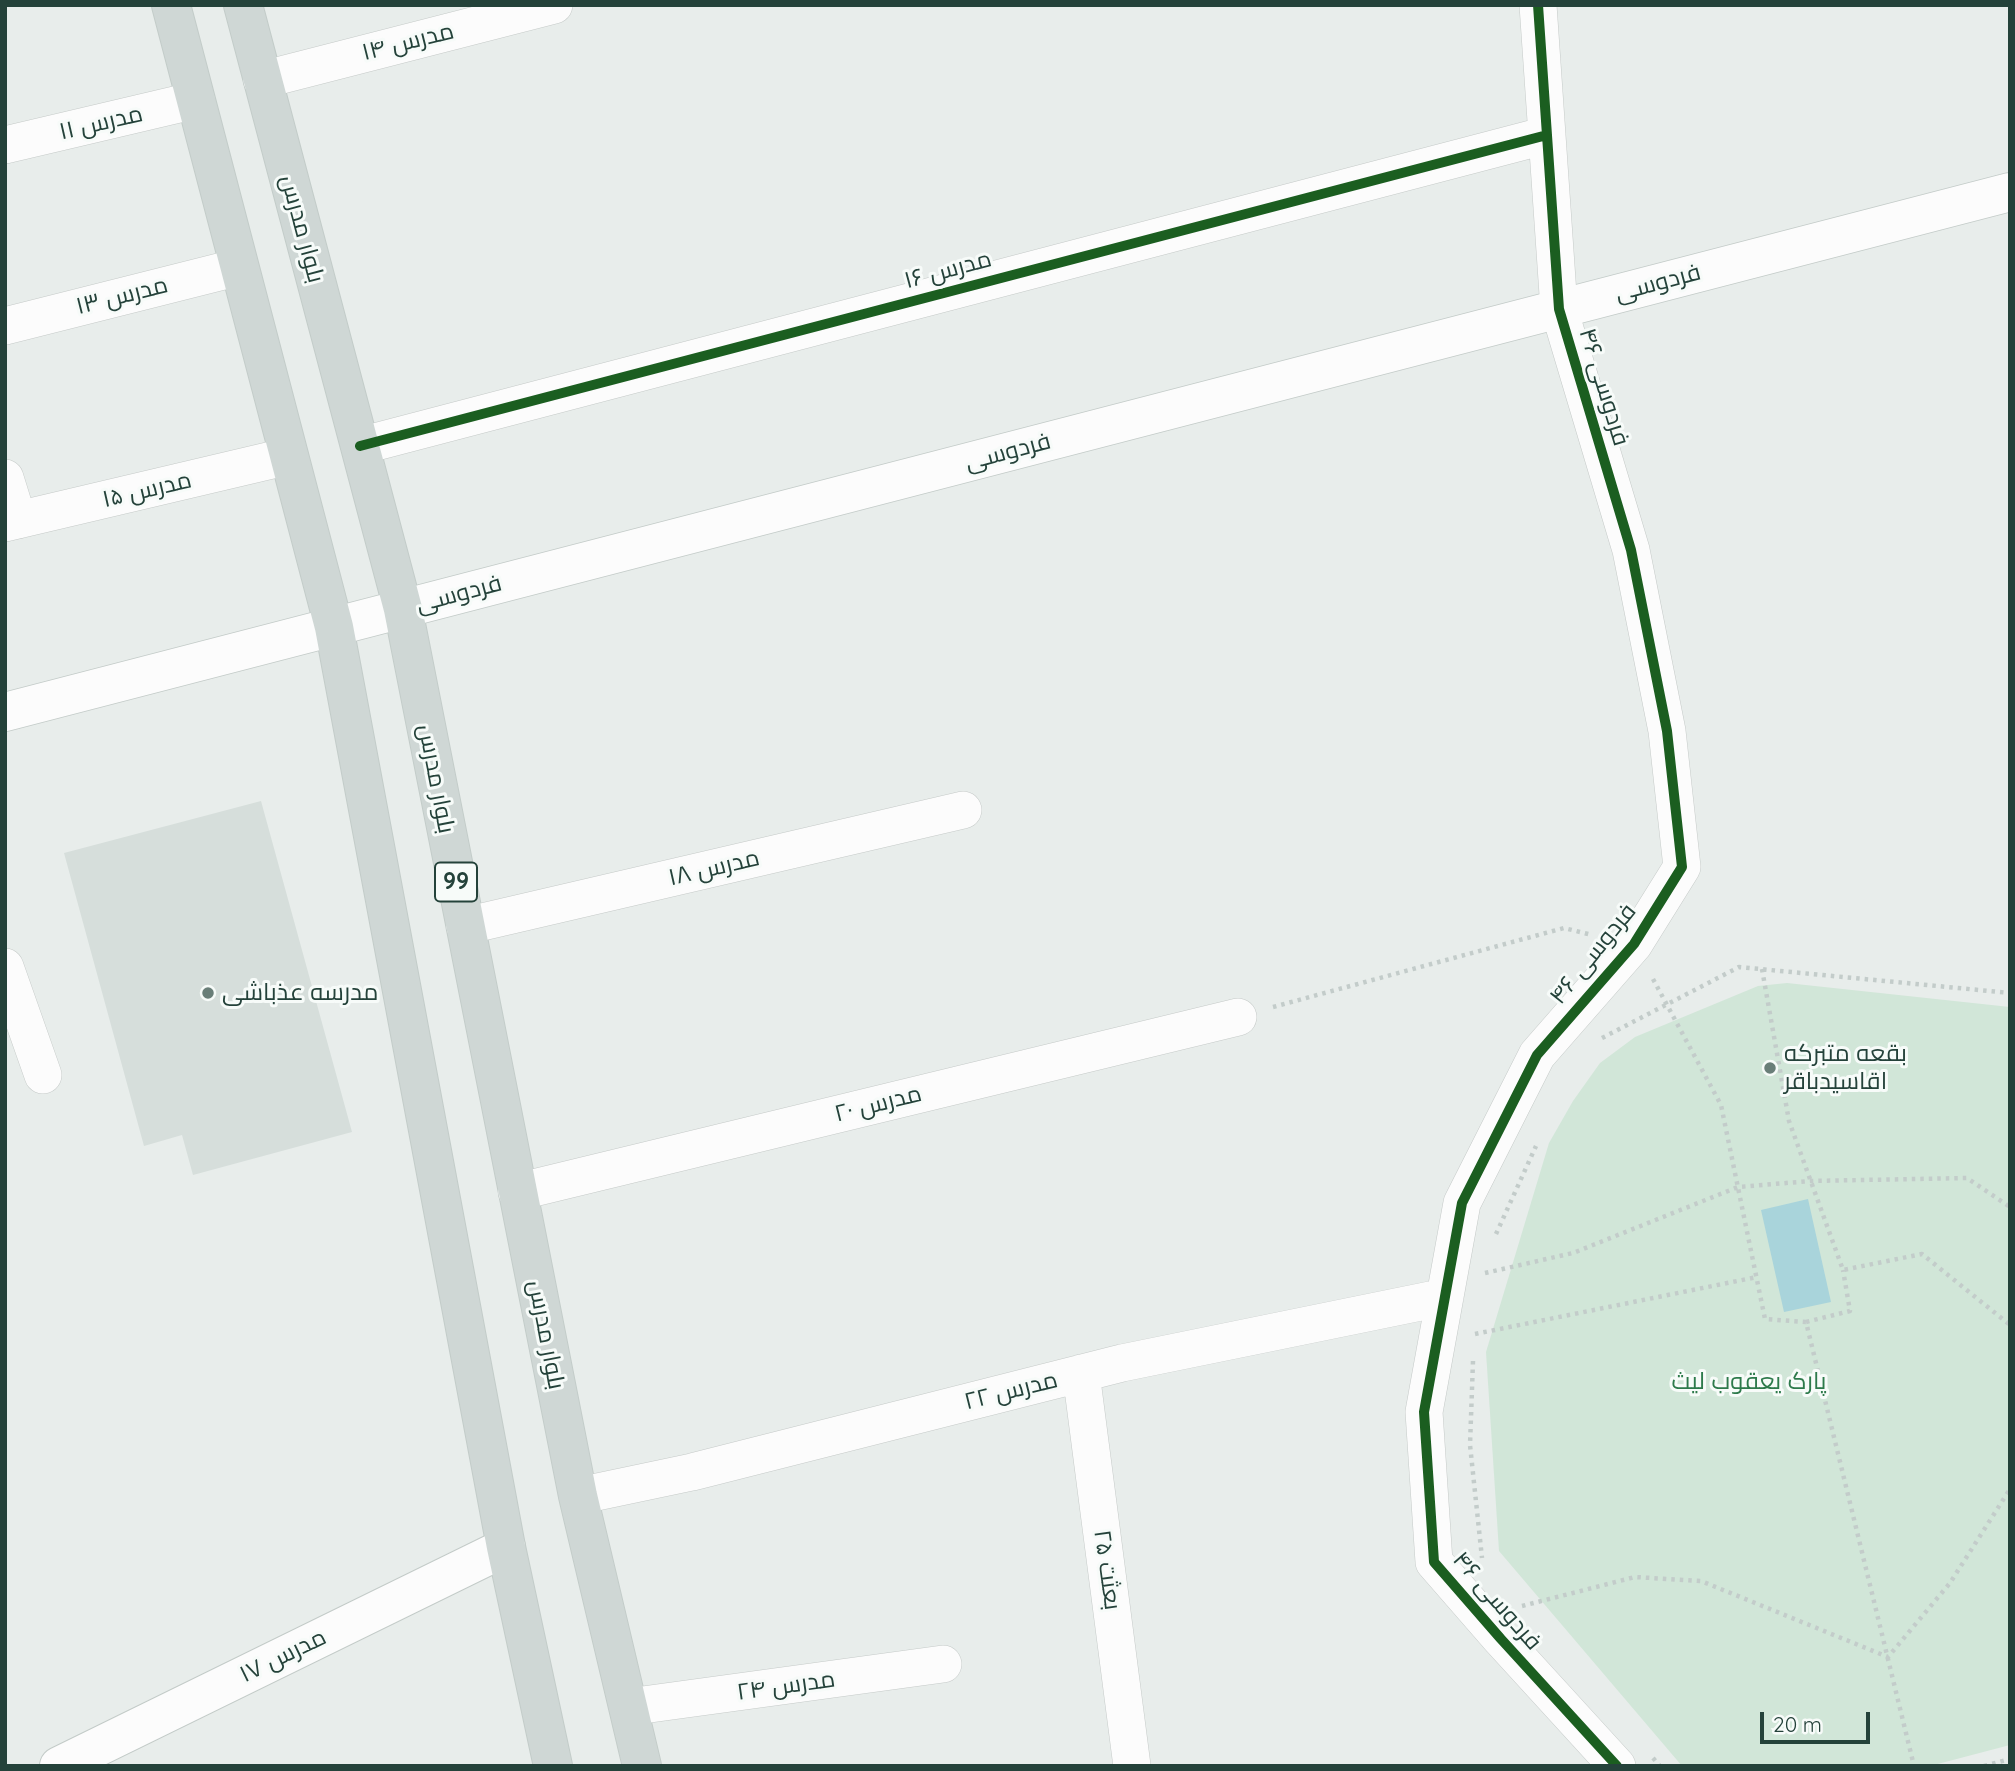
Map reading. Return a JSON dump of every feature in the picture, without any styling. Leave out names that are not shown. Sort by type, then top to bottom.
[{"type":"main road","points":[[171,5],[334,627],[506,1547],[553,1766]]},
{"type":"main road","name":"بلوار مدرس","points":[[243,5],[403,609],[578,1496],[642,1766]]},
{"type":"main road","name":"فردوسی","points":[[5,712],[2010,192]]},
{"type":"main road","name":"مدرس ۱۷","points":[[59,1766],[506,1547]]},
{"type":"street","name":"مدرس ۱۴","points":[[262,80],[554,5]]},
{"type":"street","name":"فردوسی ۴۶","points":[[1538,5],[1559,309],[1631,550],[1667,731],[1682,867],[1634,944],[1537,1055],[1462,1203],[1424,1412],[1434,1562],[1501,1639],[1634,1761]]},
{"type":"street","name":"مدرس ۱۱","points":[[5,145],[196,100]]},
{"type":"street","name":"مدرس ۱۶","points":[[360,446],[1547,135]]},
{"type":"street","name":"مدرس ۱۳","points":[[5,326],[239,267]]},
{"type":"street","name":"مدرس ۱۵","points":[[12,522],[289,456]]},
{"type":"street","points":[[5,478],[12,522]]},
{"type":"street","name":"مدرس ۱۸","points":[[465,926],[963,810]]},
{"type":"street","points":[[5,967],[43,1075]]},
{"type":"street","name":"مدرس ۲۰","points":[[517,1192],[1238,1017]]},
{"type":"street","name":"مدرس ۲۲","points":[[578,1496],[692,1472],[1122,1363],[1445,1297]]},
{"type":"street","name":"بعثت ۲۵","points":[[1081,1373],[1132,1766]]},
{"type":"street","name":"مدرس ۲۴","points":[[628,1707],[943,1664]]},
{"type":"path","points":[[1238,1017],[1564,928],[1634,944],[1721,1105],[1765,1320],[1806,1322],[1850,1311],[1843,1270],[1789,1122],[1762,969]]},
{"type":"path","points":[[1601,1039],[1739,967],[2010,993]]},
{"type":"path","points":[[1494,1238],[1539,1138]]},
{"type":"path","points":[[1483,1263],[1477,1275],[1573,1253],[1738,1187],[1810,1181],[1967,1178],[2010,1207]]},
{"type":"path","points":[[1843,1270],[1922,1254],[2010,1325]]},
{"type":"path","points":[[1475,1323],[1475,1335],[1757,1277]]},
{"type":"path","points":[[1806,1322],[1914,1766]]},
{"type":"path","points":[[1474,1349],[1470,1446],[1482,1560]]},
{"type":"path","points":[[1888,1657],[1950,1583],[2010,1489]]},
{"type":"path","points":[[1522,1606],[1634,1577],[1701,1581],[1888,1657]]},
{"type":"path","points":[[1514,1597],[1530,1616]]},
{"type":"path","points":[[1984,1766],[2010,1759]]},
{"type":"path","points":[[1634,1761],[1660,1766]]},
{"type":"shaded area","name":"مدرسه عذباشی","points":[[261,801],[352,1132],[193,1175],[182,1135],[144,1146],[64,853]]},
{"type":"green space","name":"پارک یعقوب لیث","points":[[1787,983],[2010,1007],[2010,1745],[1930,1766],[1682,1766],[1499,1551],[1486,1352],[1549,1143],[1573,1101],[1600,1063],[1635,1037],[1758,986]]},
{"type":"water","points":[[1808,1199],[1831,1302],[1784,1312],[1761,1210]]},
{"type":"cycle path","points":[[1538,5],[1559,309],[1631,550],[1667,731],[1682,867],[1634,944],[1537,1055],[1462,1203],[1424,1412],[1434,1562],[1617,1766]]},
{"type":"cycle path","points":[[360,446],[1547,135]]},
{"type":"place","name":"مدرسه عذباشی","points":[[208,993]]},
{"type":"place","name":"بقعه متبرکه اقاسیدباقر","points":[[1770,1068]]}]
